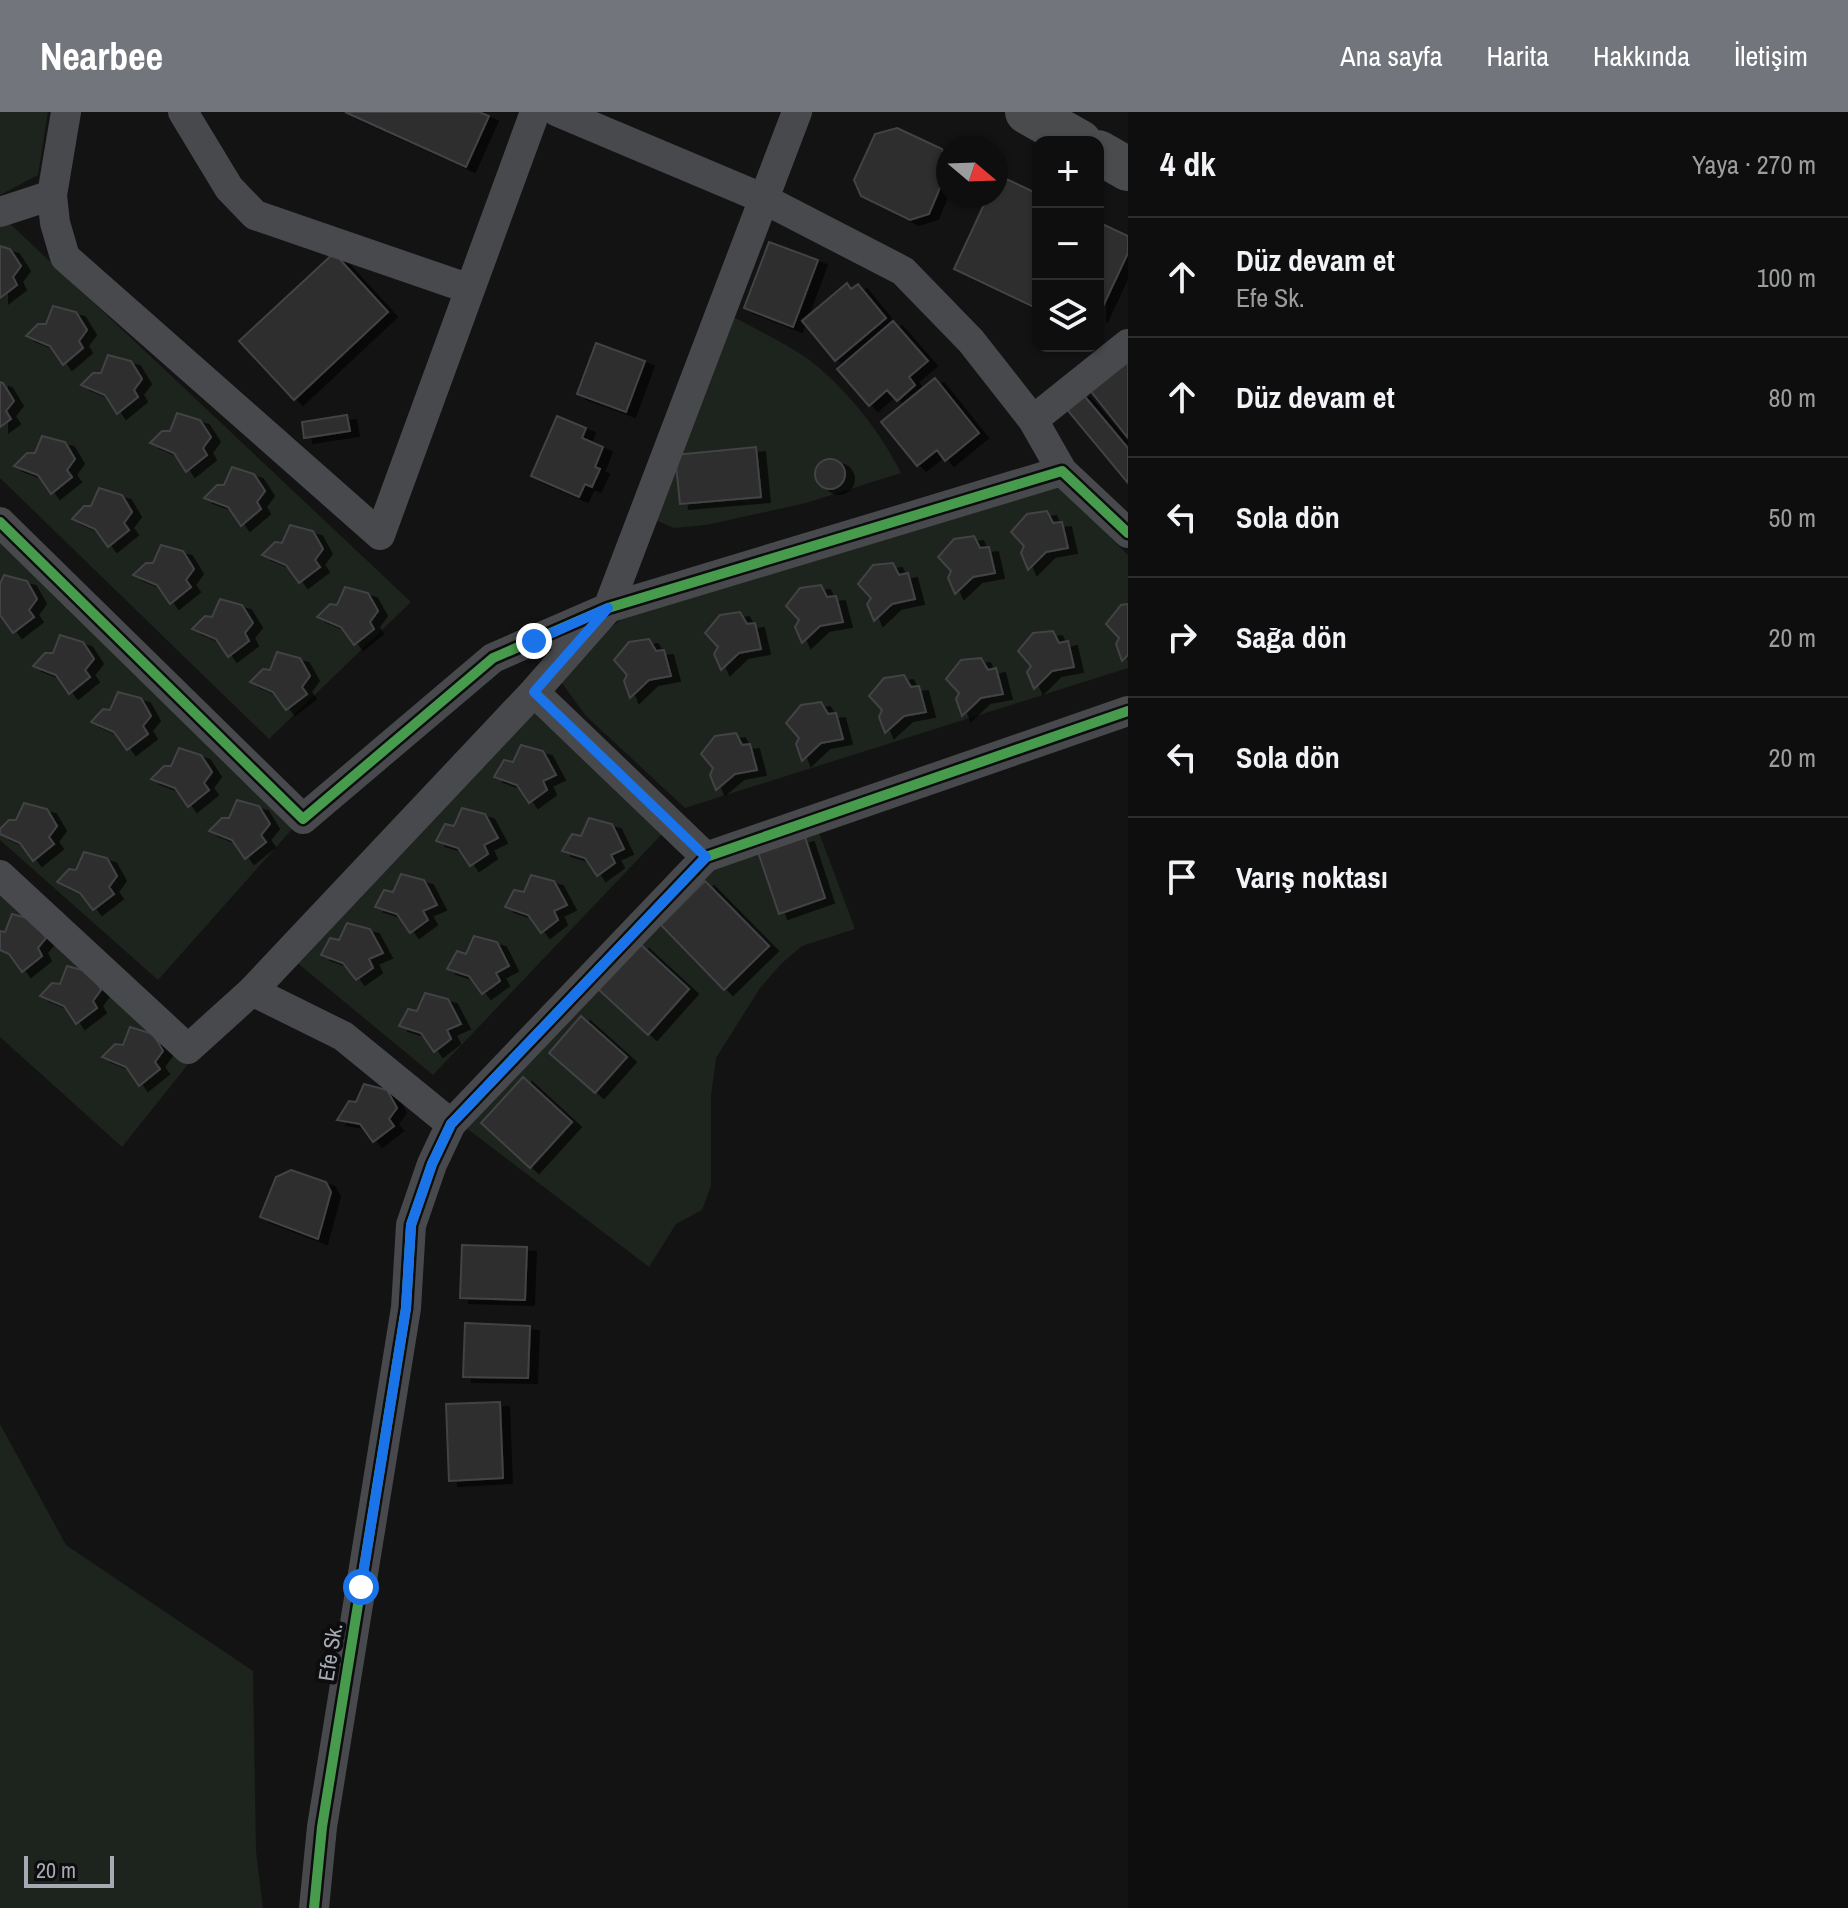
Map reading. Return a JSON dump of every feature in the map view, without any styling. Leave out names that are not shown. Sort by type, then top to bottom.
[{"type":"highway","points":[[1027,112],[1069,136]]},
{"type":"highway","points":[[1104,155],[1128,169]]},
{"type":"street","points":[[66,112],[52,195],[55,223],[65,257],[380,535],[535,112]]},
{"type":"street","points":[[183,112],[229,188],[255,215],[470,289]]},
{"type":"street","points":[[558,112],[762,198],[903,271],[971,341],[1033,420],[1062,471],[1128,533]]},
{"type":"street","points":[[0,875],[188,1049],[252,991],[534,692],[608,608],[797,112]]},
{"type":"street","points":[[0,212],[52,195]]},
{"type":"street","points":[[1033,420],[1128,344]]},
{"type":"street","points":[[0,522],[303,819],[493,658],[608,608],[1062,471]]},
{"type":"street","points":[[534,692],[706,857],[1128,711]]},
{"type":"street","name":"Efe Sk.","points":[[314,1908],[322,1827],[406,1308],[411,1225],[432,1164],[451,1124],[706,857]]},
{"type":"street","points":[[252,991],[343,1036],[451,1124]]},
{"type":"shaded area","points":[[0,112],[48,112],[38,175],[0,195]]},
{"type":"shaded area","points":[[5,219],[411,602],[269,739],[0,478],[0,224]]},
{"type":"shaded area","points":[[726,313],[817,366],[854,402],[875,429],[901,473],[806,503],[706,525],[674,528],[650,518]]},
{"type":"shaded area","points":[[1057,484],[1128,555],[1128,668],[685,808],[586,716],[556,675],[623,618]]},
{"type":"shaded area","points":[[0,542],[295,826],[158,980],[0,840]]},
{"type":"shaded area","points":[[530,709],[663,833],[433,1075],[295,961]]},
{"type":"shaded area","points":[[817,827],[855,929],[802,946],[782,963],[760,988],[716,1058],[711,1096],[711,1186],[702,1210],[676,1224],[649,1267],[465,1127],[709,868]]},
{"type":"shaded area","points":[[0,885],[190,1062],[122,1147],[0,1037]]},
{"type":"shaded area","points":[[0,1424],[66,1545],[253,1671],[256,1851],[263,1908],[0,1908]]},
{"type":"building","points":[[345,112],[479,112],[489,116],[466,167]]},
{"type":"building","points":[[897,128],[936,146],[936,197],[929,214],[910,220],[861,196],[854,180],[875,134]]},
{"type":"building","points":[[1008,180],[1032,191],[1032,306],[954,269],[982,208],[1008,208]]},
{"type":"building","points":[[1104,225],[1128,236],[1128,253],[1104,304]]},
{"type":"building","points":[[769,242],[818,260],[793,327],[744,308]]},
{"type":"building","points":[[0,246],[10,249],[21,266],[13,277],[17,285],[0,298]]},
{"type":"building","points":[[334,253],[388,312],[294,400],[239,341]]},
{"type":"building","points":[[847,283],[851,289],[858,284],[886,318],[835,361],[802,321]]},
{"type":"building","points":[[53,306],[76,312],[87,330],[79,341],[83,348],[63,365],[50,346],[26,336],[38,324],[46,324]]},
{"type":"building","points":[[893,321],[928,361],[909,377],[915,385],[897,401],[887,390],[869,406],[837,369]]},
{"type":"building","points":[[596,343],[645,361],[626,412],[577,394]]},
{"type":"building","points":[[108,355],[131,361],[142,379],[134,390],[138,397],[117,414],[105,395],[81,385],[93,373],[101,373]]},
{"type":"building","points":[[1128,358],[1128,438],[1089,389]]},
{"type":"building","points":[[935,378],[979,433],[945,461],[937,450],[917,466],[881,422]]},
{"type":"building","points":[[0,382],[14,401],[6,411],[11,419],[0,427]]},
{"type":"building","points":[[1081,392],[1128,448],[1128,483],[1064,406]]},
{"type":"building","points":[[177,413],[200,420],[211,437],[203,448],[207,455],[186,472],[174,453],[150,443],[162,431],[170,431]]},
{"type":"building","points":[[347,415],[350,431],[304,438],[302,422]]},
{"type":"building","points":[[557,416],[586,428],[582,438],[603,447],[595,467],[600,469],[592,487],[585,484],[579,497],[531,476]]},
{"type":"building","points":[[42,436],[65,442],[75,459],[67,470],[72,477],[51,494],[38,475],[14,466],[27,453],[35,453]]},
{"type":"building","points":[[756,447],[761,497],[680,504],[675,455]]},
{"type":"building","points":[[830,459],[841,463],[845,474],[841,485],[830,489],[819,485],[815,474],[819,463]]},
{"type":"building","points":[[232,467],[254,474],[265,491],[257,502],[261,509],[241,526],[228,507],[204,498],[217,485],[224,485]]},
{"type":"building","points":[[99,488],[122,495],[132,512],[124,523],[129,530],[108,547],[95,529],[72,519],[84,506],[91,506]]},
{"type":"building","points":[[1047,511],[1053,523],[1062,522],[1068,548],[1046,552],[1028,570],[1021,553],[1024,546],[1011,532],[1027,514]]},
{"type":"building","points":[[290,525],[313,531],[323,549],[315,560],[320,567],[299,583],[286,565],[262,555],[275,542],[282,543]]},
{"type":"building","points":[[974,536],[980,548],[989,547],[995,573],[973,577],[955,594],[948,578],[951,571],[938,557],[954,539]]},
{"type":"building","points":[[161,545],[183,551],[194,569],[186,580],[191,587],[170,604],[157,585],[133,575],[146,563],[153,563]]},
{"type":"building","points":[[893,563],[899,575],[908,573],[915,599],[892,604],[874,621],[867,604],[871,598],[858,584],[873,565]]},
{"type":"building","points":[[4,575],[27,581],[37,599],[29,610],[34,617],[13,633],[0,615],[0,584]]},
{"type":"building","points":[[821,585],[827,597],[836,596],[843,622],[820,626],[802,643],[795,627],[799,620],[786,606],[800,588]]},
{"type":"building","points":[[345,587],[368,593],[378,611],[370,622],[374,629],[354,645],[341,627],[317,617],[330,604],[337,605]]},
{"type":"building","points":[[220,599],[242,605],[253,623],[245,633],[249,641],[228,657],[216,639],[192,629],[205,616],[212,617]]},
{"type":"building","points":[[1128,604],[1128,655],[1122,661],[1116,644],[1119,638],[1106,624],[1121,605]]},
{"type":"building","points":[[740,612],[747,624],[755,623],[761,649],[739,653],[721,670],[714,654],[718,647],[705,633],[720,615]]},
{"type":"building","points":[[1053,631],[1059,643],[1068,641],[1074,667],[1052,671],[1034,689],[1027,672],[1031,666],[1018,651],[1033,633]]},
{"type":"building","points":[[60,635],[83,642],[94,659],[85,670],[90,677],[69,694],[56,675],[33,666],[45,653],[53,653]]},
{"type":"building","points":[[649,639],[656,651],[664,650],[671,676],[649,680],[630,698],[624,681],[627,675],[614,660],[629,642]]},
{"type":"building","points":[[277,652],[300,658],[310,676],[302,687],[307,694],[286,710],[273,692],[250,682],[263,669],[270,670]]},
{"type":"building","points":[[981,658],[988,670],[996,668],[1003,694],[981,698],[962,716],[956,699],[959,693],[946,679],[961,660]]},
{"type":"building","points":[[904,675],[911,687],[919,686],[926,712],[904,716],[885,733],[879,717],[882,710],[869,696],[884,678]]},
{"type":"building","points":[[118,692],[141,698],[151,716],[143,726],[148,734],[127,750],[114,732],[91,722],[103,709],[110,710]]},
{"type":"building","points":[[821,702],[828,714],[836,713],[843,739],[821,743],[802,761],[796,744],[799,738],[786,723],[801,705]]},
{"type":"building","points":[[736,733],[742,745],[750,744],[757,770],[735,774],[716,790],[710,775],[713,768],[701,754],[715,736]]},
{"type":"building","points":[[521,745],[543,751],[556,775],[543,781],[547,790],[529,803],[517,785],[494,777],[504,760],[513,762]]},
{"type":"building","points":[[179,748],[201,755],[212,772],[204,783],[209,790],[188,807],[175,788],[151,779],[164,766],[171,766]]},
{"type":"building","points":[[237,800],[259,806],[270,824],[261,835],[266,842],[245,859],[232,840],[209,831],[222,818],[229,818]]},
{"type":"building","points":[[24,803],[47,809],[57,826],[49,837],[54,844],[33,861],[20,843],[0,834],[0,829],[9,820],[16,820]]},
{"type":"building","points":[[462,808],[485,814],[498,838],[484,845],[488,854],[470,866],[458,848],[436,841],[445,824],[454,826]]},
{"type":"building","points":[[589,818],[612,824],[624,849],[611,855],[615,863],[597,876],[585,858],[562,851],[572,834],[581,836]]},
{"type":"building","points":[[805,837],[825,898],[779,914],[758,852]]},
{"type":"building","points":[[84,852],[107,858],[117,876],[109,887],[114,894],[93,910],[80,893],[57,882],[69,869],[76,870]]},
{"type":"building","points":[[401,874],[424,880],[437,905],[423,911],[428,920],[410,933],[397,914],[375,907],[384,890],[393,892]]},
{"type":"building","points":[[531,875],[554,881],[567,905],[554,911],[558,920],[541,933],[528,915],[505,907],[514,890],[524,892]]},
{"type":"building","points":[[705,881],[769,946],[724,990],[661,925]]},
{"type":"building","points":[[12,914],[35,920],[46,938],[38,948],[42,956],[22,972],[9,954],[0,950],[0,931],[5,932]]},
{"type":"building","points":[[347,923],[370,929],[383,953],[369,959],[373,968],[356,980],[343,963],[321,955],[330,938],[339,940]]},
{"type":"building","points":[[474,936],[497,942],[509,966],[496,973],[500,981],[482,994],[469,976],[447,969],[457,951],[466,954]]},
{"type":"building","points":[[640,944],[689,989],[648,1035],[598,989]]},
{"type":"building","points":[[67,966],[90,972],[101,990],[93,1001],[97,1008],[76,1024],[64,1006],[40,996],[52,983],[60,984]]},
{"type":"building","points":[[425,993],[448,999],[461,1024],[447,1030],[451,1039],[434,1052],[421,1033],[399,1026],[408,1009],[417,1011]]},
{"type":"building","points":[[581,1016],[627,1057],[595,1093],[549,1053]]},
{"type":"building","points":[[130,1027],[153,1034],[163,1051],[155,1062],[160,1069],[139,1086],[126,1067],[102,1057],[115,1044],[123,1045]]},
{"type":"building","points":[[523,1077],[572,1122],[530,1168],[481,1123]]},
{"type":"building","points":[[364,1084],[387,1090],[397,1108],[389,1119],[394,1126],[373,1142],[360,1124],[337,1120],[349,1101],[356,1102]]},
{"type":"building","points":[[291,1170],[326,1182],[331,1192],[318,1239],[260,1217],[276,1177]]},
{"type":"building","points":[[462,1245],[527,1247],[525,1300],[460,1298]]},
{"type":"building","points":[[465,1323],[530,1326],[528,1378],[463,1377]]},
{"type":"building","points":[[500,1402],[503,1478],[449,1481],[446,1404]]},
{"type":"cycle path","points":[[0,522],[303,819],[493,658],[608,608],[1062,471],[1128,533]]},
{"type":"cycle path","points":[[314,1908],[322,1827],[406,1308],[411,1225],[432,1164],[451,1124],[706,857],[1128,711]]},
{"type":"route","points":[[361,1587],[406,1308],[411,1225],[432,1164],[451,1124],[706,857],[534,692],[608,608],[534,641]]}]
